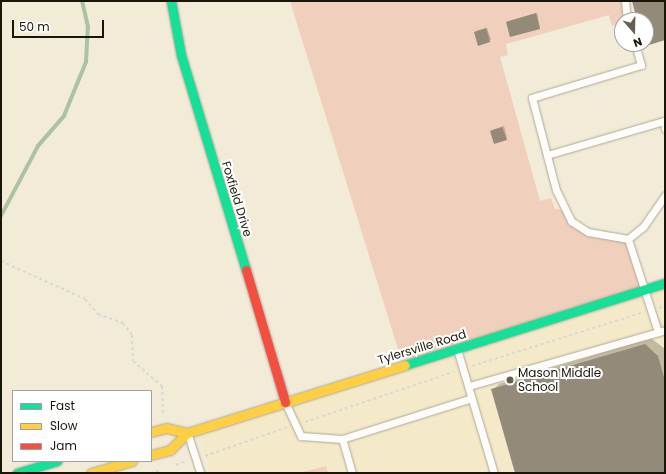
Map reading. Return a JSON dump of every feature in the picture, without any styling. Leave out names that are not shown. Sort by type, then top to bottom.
[{"type":"main road","name":"Foxfield Drive","points":[[171,1],[181,55],[285,402]]},
{"type":"main road","name":"Tylersville Road","points":[[152,455],[170,450],[187,433],[665,283]]},
{"type":"main road","points":[[152,432],[166,428],[187,433]]},
{"type":"main road","points":[[17,473],[54,462]]},
{"type":"main road","points":[[91,473],[129,462]]},
{"type":"lane","points":[[625,1],[626,12]]},
{"type":"lane","points":[[628,240],[588,232],[571,221],[563,210],[532,98],[641,65],[637,52]]},
{"type":"lane","points":[[547,155],[664,121],[665,129]]},
{"type":"lane","points":[[628,240],[643,227],[665,194]]},
{"type":"lane","points":[[469,386],[661,331],[650,310],[628,240]]},
{"type":"lane","points":[[457,348],[494,473]]},
{"type":"lane","points":[[285,402],[294,425],[301,436],[311,439],[342,439],[472,398]]},
{"type":"lane","points":[[187,433],[200,473]]},
{"type":"lane","points":[[342,439],[352,473]]},
{"type":"path","points":[[1,261],[85,299],[98,314],[123,323],[132,335],[133,361],[162,386],[160,401],[166,428]]},
{"type":"path","points":[[173,466],[464,369],[665,306]]},
{"type":"path","points":[[150,473],[165,468]]},
{"type":"shaded area","points":[[290,1],[625,1],[626,12],[614,12],[614,25],[612,26],[609,15],[506,44],[508,55],[500,57],[540,201],[551,198],[555,209],[563,210],[588,232],[628,239],[643,290],[403,365]]},
{"type":"shaded area","name":"Mason Middle School","points":[[665,283],[665,473],[211,473],[197,430]]},
{"type":"shaded area","points":[[326,466],[328,473],[298,473]]},
{"type":"building","points":[[632,1],[665,1],[665,40],[654,43],[654,12],[635,12]]},
{"type":"building","points":[[536,13],[540,29],[510,37],[506,22]]},
{"type":"building","points":[[486,28],[490,42],[478,46],[474,32]]},
{"type":"building","points":[[502,127],[507,140],[494,144],[490,131]]},
{"type":"building","name":"Mason Middle School","points":[[645,344],[658,356],[665,381],[665,473],[515,473],[491,389]]},
{"type":"waterway","points":[[1,216],[38,146],[64,116],[86,62],[88,27],[82,1]]},
{"type":"traffic: fast","points":[[171,1],[181,55],[246,270]]},
{"type":"traffic: fast","points":[[405,365],[665,283]]},
{"type":"traffic: fast","points":[[17,473],[54,462]]},
{"type":"traffic: slow","points":[[152,455],[170,450],[187,433],[405,365]]},
{"type":"traffic: slow","points":[[152,432],[166,428],[187,433]]},
{"type":"traffic: slow","points":[[91,473],[129,462]]},
{"type":"traffic: jam","points":[[246,270],[285,402]]},
{"type":"place","name":"Mason Middle School","points":[[510,380]]}]
